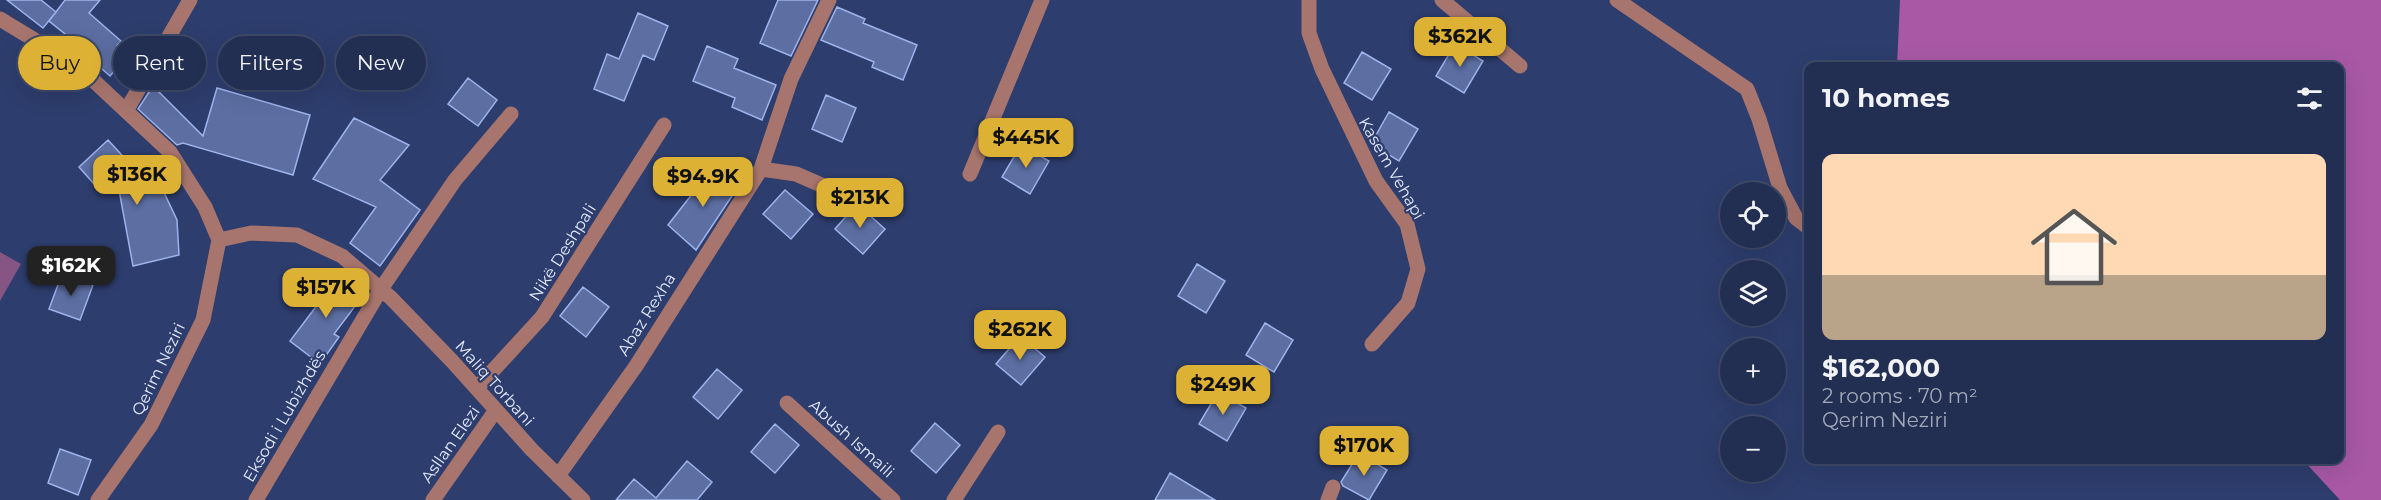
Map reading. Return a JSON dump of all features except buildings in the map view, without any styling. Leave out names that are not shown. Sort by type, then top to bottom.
[{"type":"street","points":[[126,111],[190,0]]},
{"type":"street","name":"Abaz Rexha","points":[[558,476],[636,366],[761,169],[791,79],[829,0]]},
{"type":"street","points":[[969,174],[1042,0]]},
{"type":"street","name":"Kasem Vehapi","points":[[1308,0],[1309,33],[1322,69],[1376,181],[1407,224],[1418,269],[1407,303],[1372,344]]},
{"type":"street","points":[[1442,0],[1520,66]]},
{"type":"street","points":[[1617,0],[1746,89],[1759,119],[1780,188],[1796,218],[1804,224]]},
{"type":"street","points":[[0,19],[80,67],[170,152],[205,207],[219,240]]},
{"type":"street","points":[[381,289],[455,180],[511,114]]},
{"type":"street","name":"Nikë Deshpali","points":[[477,388],[542,317],[664,125]]},
{"type":"street","points":[[761,169],[796,174],[836,191]]},
{"type":"street","name":"Maliq Torbani","points":[[219,240],[251,233],[297,235],[342,256],[381,289],[583,500]]},
{"type":"street","name":"Qerim Neziri","points":[[98,500],[151,425],[203,320],[219,240]]},
{"type":"street","name":"Eksodi i Lubizhdës","points":[[256,500],[381,289]]},
{"type":"street","name":"Abush Ismaili","points":[[787,403],[893,500]]},
{"type":"street","name":"Asllan Elezi","points":[[433,500],[496,410]]},
{"type":"street","points":[[954,500],[998,432]]},
{"type":"shaded area","points":[[1900,0],[2381,0],[2381,500],[2340,500],[2307,464],[2344,464],[2344,62],[1897,62]]},
{"type":"shaded area","points":[[0,252],[21,264],[0,301]]}]
